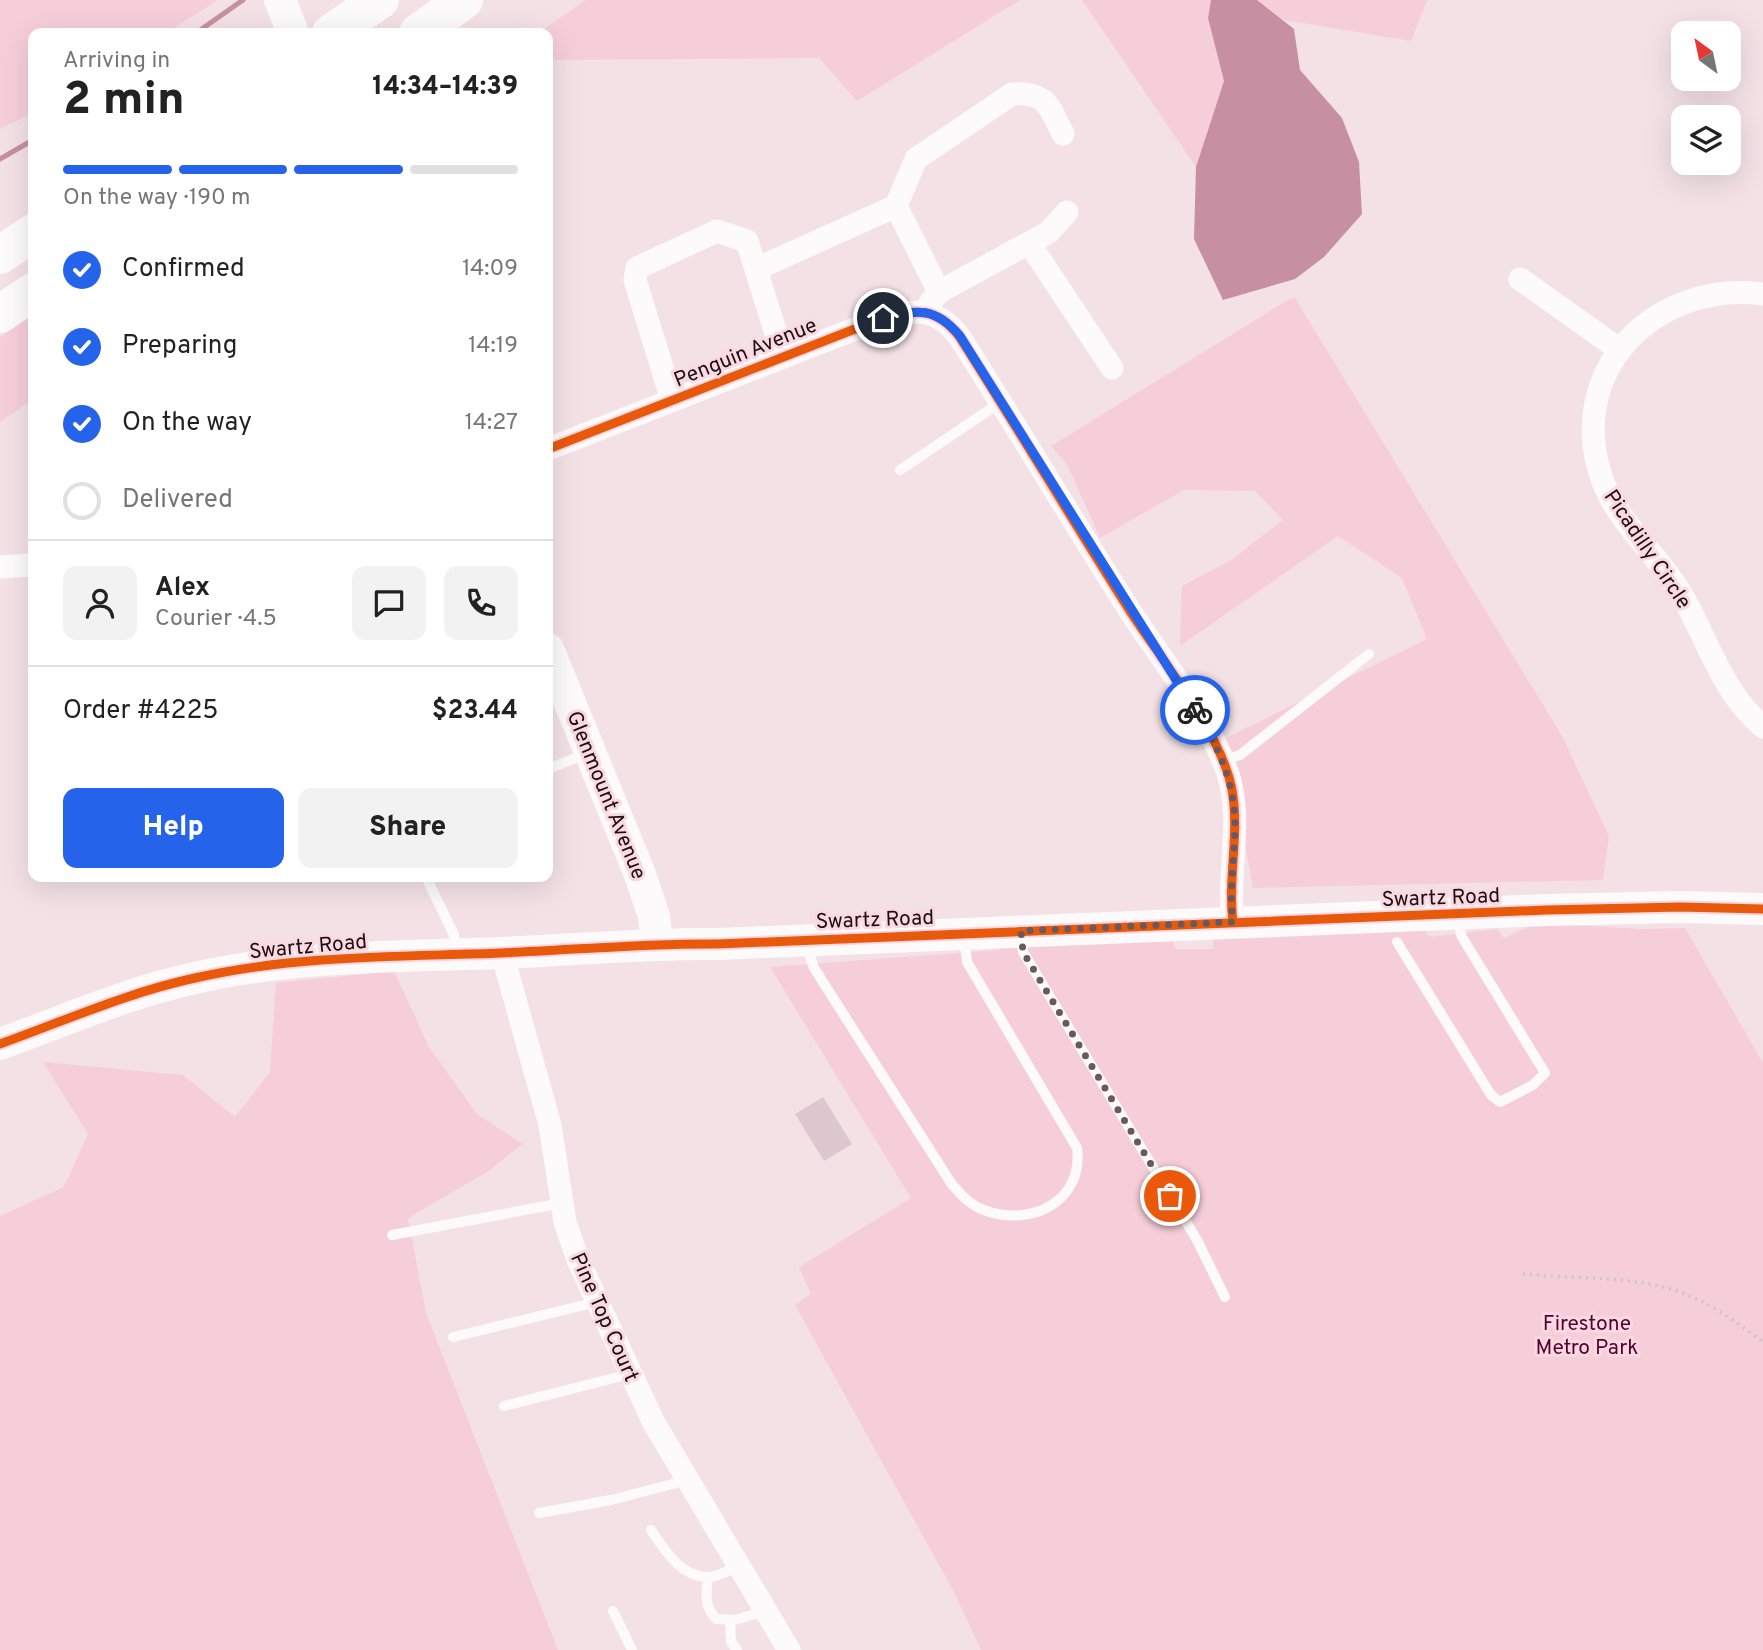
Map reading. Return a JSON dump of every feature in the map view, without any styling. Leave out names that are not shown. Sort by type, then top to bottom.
[{"type":"highway","points":[[339,28],[380,0]]},
{"type":"highway","points":[[425,28],[464,0]]},
{"type":"highway","points":[[0,255],[28,236]]},
{"type":"highway","points":[[0,314],[28,295]]},
{"type":"street","points":[[280,0],[291,28]]},
{"type":"street","points":[[755,269],[896,206],[916,159],[1012,94],[1030,93],[1046,101],[1063,134]]},
{"type":"street","points":[[896,206],[939,292]]},
{"type":"street","points":[[1067,212],[1049,232],[939,292],[923,311],[941,318],[951,326],[1212,737],[1231,785],[1234,814],[1231,905],[1233,922]]},
{"type":"street","points":[[672,400],[635,280],[637,268],[717,231],[747,241],[783,356]]},
{"type":"street","points":[[1029,243],[1112,368]]},
{"type":"street","points":[[1520,279],[1620,350]]},
{"type":"street","name":"Picadilly Circle","points":[[1763,294],[1712,294],[1677,304],[1648,322],[1620,350],[1604,380],[1595,419],[1594,440],[1603,482],[1620,511],[1680,592],[1730,691],[1763,727]]},
{"type":"street","name":"Penguin Avenue","points":[[553,447],[883,318],[923,311]]},
{"type":"street","points":[[0,567],[28,565]]},
{"type":"street","name":"Glenmount Avenue","points":[[553,661],[639,872],[654,916],[657,943]]},
{"type":"street","name":"Swartz Road","points":[[0,1044],[142,993],[205,976],[312,961],[657,943],[718,944],[1455,913],[1667,907],[1763,909]]},
{"type":"street","name":"Pine Top Court","points":[[502,953],[550,1125],[562,1203],[578,1260],[630,1374],[688,1480],[789,1650]]},
{"type":"lane","points":[[900,470],[1001,402]]},
{"type":"lane","points":[[1223,760],[1240,755],[1369,654]]},
{"type":"lane","points":[[553,767],[591,752]]},
{"type":"lane","points":[[428,882],[454,935],[456,954]]},
{"type":"lane","points":[[1398,942],[1491,1095],[1500,1101],[1533,1085],[1542,1078],[1544,1067],[1461,937],[1455,913]]},
{"type":"lane","points":[[1021,931],[1023,952],[1197,1240],[1225,1297]]},
{"type":"lane","points":[[803,940],[814,968],[951,1183],[963,1197],[983,1210],[1003,1215],[1041,1212],[1062,1197],[1076,1178],[1079,1164],[1077,1148],[967,962],[963,933]]},
{"type":"lane","points":[[392,1236],[562,1203]]},
{"type":"lane","points":[[453,1337],[597,1302]]},
{"type":"lane","points":[[504,1406],[630,1374]]},
{"type":"lane","points":[[539,1513],[611,1500],[688,1480]]},
{"type":"lane","points":[[651,1531],[668,1556],[692,1574],[708,1578],[738,1566]]},
{"type":"lane","points":[[708,1578],[705,1596],[708,1610],[716,1619],[730,1620],[765,1611]]},
{"type":"lane","points":[[613,1611],[632,1650]]},
{"type":"lane","points":[[730,1620],[731,1642],[737,1650]]},
{"type":"path","points":[[1523,1274],[1641,1282],[1676,1291],[1712,1307],[1763,1342]]},
{"type":"green space","points":[[0,0],[218,0],[174,28],[28,28],[28,115],[0,129]]},
{"type":"green space","points":[[586,0],[1020,0],[857,101],[819,58],[553,60],[553,28],[545,28]]},
{"type":"green space","points":[[1082,0],[1211,0],[1208,18],[1224,81],[1196,167]]},
{"type":"green space","points":[[1257,0],[1427,0],[1411,41],[1284,20]]},
{"type":"green space","points":[[1295,298],[1562,736],[1609,836],[1603,880],[1253,888],[1226,738],[1427,639],[1402,578],[1338,536],[1180,646],[1182,586],[1231,560],[1283,520],[1255,491],[1184,490],[1100,538],[1067,464],[1051,446],[1286,301]]},
{"type":"green space","points":[[28,318],[28,402],[0,422],[0,337]]},
{"type":"green space","name":"Firestone Metro Park","points":[[1421,923],[1429,937],[1498,929],[1504,938],[1536,923],[1640,929],[1685,928],[1763,1063],[1763,1650],[981,1650],[954,1592],[795,1305],[811,1294],[799,1267],[911,1198],[770,967],[998,950],[1004,941],[1171,937],[1176,949],[1213,949],[1213,938]]},
{"type":"green space","points":[[394,971],[429,1047],[477,1114],[523,1144],[487,1172],[408,1218],[426,1313],[558,1650],[0,1650],[0,1216],[64,1187],[88,1134],[43,1062],[183,1075],[235,1117],[270,1072],[276,983]]},
{"type":"shaded area","points":[[1211,0],[1257,0],[1294,29],[1300,70],[1342,118],[1359,162],[1362,214],[1324,257],[1295,279],[1223,300],[1194,239],[1196,167],[1224,81],[1208,18]]},
{"type":"building","points":[[823,1097],[852,1144],[824,1161],[795,1114]]},
{"type":"waterway","points":[[203,28],[243,0]]},
{"type":"waterway","points":[[0,159],[28,143]]},
{"type":"cycle path","points":[[553,447],[883,318],[916,312],[942,319],[959,336],[1108,577],[1188,696],[1215,742],[1231,785],[1234,802],[1233,922]]},
{"type":"cycle path","points":[[0,1044],[121,999],[170,984],[233,970],[309,961],[1546,910],[1680,907],[1763,909]]},
{"type":"way so far","points":[[1170,1196],[1023,952],[1021,931],[1233,922],[1231,905],[1235,829],[1231,785],[1212,737],[1195,710]]},
{"type":"route","points":[[883,318],[923,311],[941,318],[960,336],[1128,608],[1195,710]]}]
